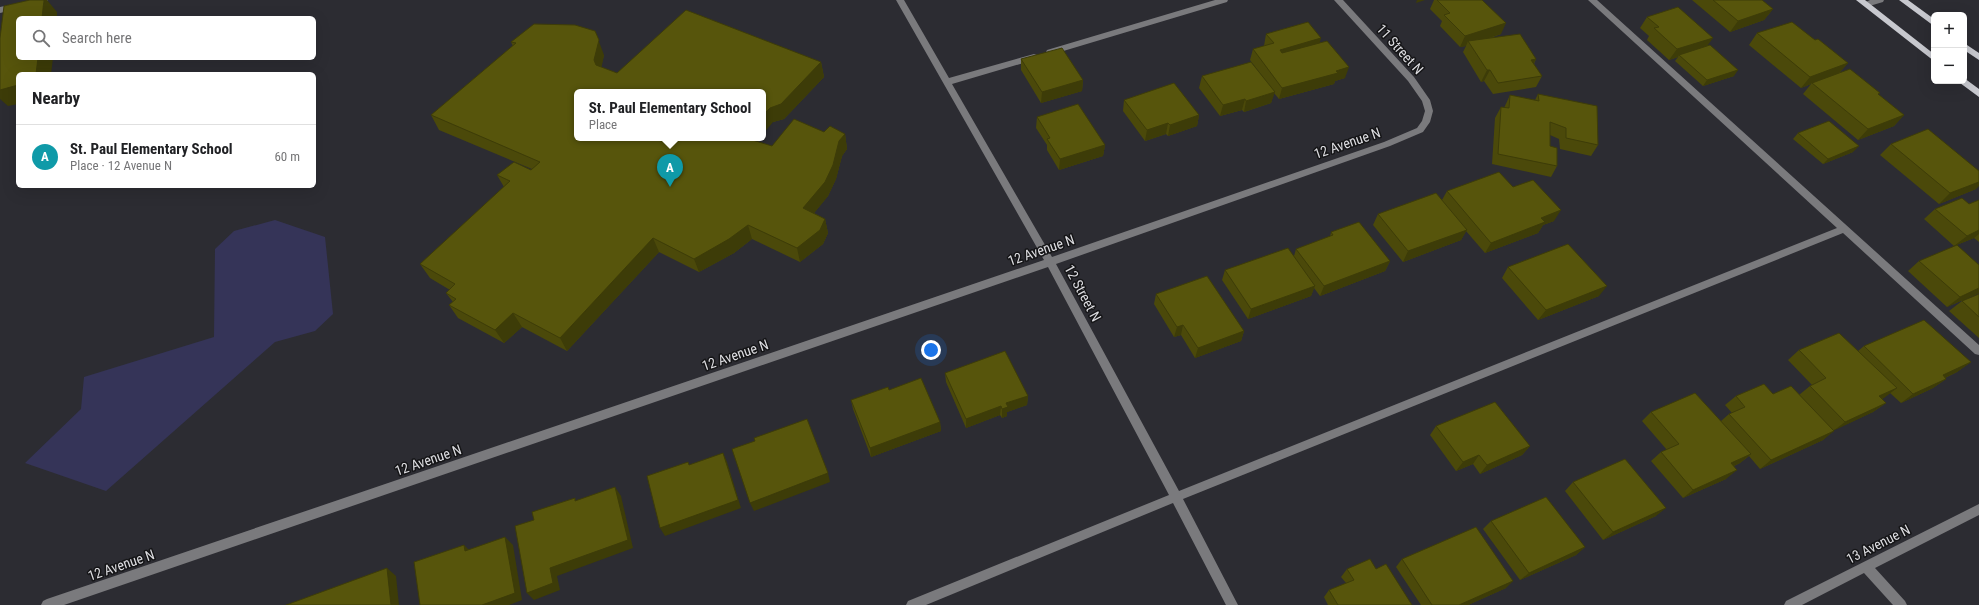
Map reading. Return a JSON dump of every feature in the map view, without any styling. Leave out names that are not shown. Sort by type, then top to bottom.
[{"type":"main road","points":[[1903,0],[1931,21]]},
{"type":"main road","points":[[1863,2],[1931,56]]},
{"type":"main road","points":[[1967,48],[1979,57]]},
{"type":"main road","points":[[1967,84],[1979,94]]},
{"type":"street","points":[[0,10],[44,0]]},
{"type":"street","name":"12 Street N","points":[[900,0],[1050,262],[1176,496],[1232,605]]},
{"type":"street","points":[[947,82],[1224,0]]},
{"type":"street","name":"11 Street N","points":[[1338,0],[1415,84],[1426,100],[1429,111],[1426,122]]},
{"type":"street","points":[[1592,0],[1979,351]]},
{"type":"street","points":[[1863,2],[1880,0]]},
{"type":"street","name":"12 Avenue N","points":[[47,605],[1050,262],[1410,136],[1420,130],[1426,122]]},
{"type":"street","points":[[912,605],[1176,496],[1844,229]]},
{"type":"street","name":"13 Avenue N","points":[[1790,605],[1979,508]]},
{"type":"street","points":[[1866,567],[1901,605]]},
{"type":"shaded area","points":[[275,220],[325,237],[333,314],[315,331],[275,342],[106,491],[25,463],[81,409],[84,377],[214,337],[215,249],[234,231]]},
{"type":"building","points":[[30,0],[44,0],[42,16],[16,16],[16,60],[38,60],[36,72],[16,72],[16,86],[0,90],[0,38],[4,6]]},
{"type":"building","points":[[1437,0],[1482,0],[1506,23],[1465,36],[1444,15],[1450,13]]},
{"type":"building","points":[[1713,0],[1762,0],[1773,9],[1738,21]]},
{"type":"building","points":[[1678,7],[1713,38],[1677,49],[1654,28],[1659,27],[1647,17]]},
{"type":"building","points":[[686,10],[821,62],[781,104],[770,108],[766,112],[766,89],[574,89],[574,141],[756,141],[772,146],[794,119],[824,132],[830,126],[845,134],[839,141],[833,165],[825,182],[803,208],[825,219],[820,230],[797,248],[748,225],[729,239],[694,259],[653,238],[560,338],[513,313],[495,330],[449,305],[456,299],[446,293],[455,284],[420,264],[510,181],[497,175],[514,162],[531,170],[540,162],[431,115],[516,43],[511,42],[534,24],[575,25],[595,31],[599,40],[594,60],[596,65],[617,73]]},
{"type":"building","points":[[1308,22],[1321,38],[1280,50],[1282,53],[1327,41],[1349,67],[1336,71],[1338,73],[1282,88],[1253,49],[1274,43],[1266,34]]},
{"type":"building","points":[[1792,22],[1815,40],[1818,39],[1848,63],[1810,77],[1757,33]]},
{"type":"building","points":[[1520,34],[1536,59],[1531,60],[1542,76],[1498,83],[1490,70],[1487,70],[1468,41]]},
{"type":"building","points":[[1710,45],[1738,70],[1707,80],[1679,55]]},
{"type":"building","points":[[1062,48],[1083,80],[1042,92],[1021,59]]},
{"type":"building","points":[[1251,62],[1275,92],[1246,101],[1245,99],[1223,105],[1202,76]]},
{"type":"building","points":[[1850,69],[1904,115],[1868,129],[1812,83]]},
{"type":"building","points":[[1174,83],[1199,115],[1170,125],[1168,123],[1147,130],[1124,100]]},
{"type":"building","points":[[1538,94],[1597,106],[1598,145],[1566,138],[1566,128],[1550,122],[1550,146],[1557,148],[1557,166],[1498,154],[1501,107],[1509,108],[1510,95],[1539,101]]},
{"type":"building","points":[[1078,104],[1105,145],[1060,159],[1047,139],[1050,138],[1037,117]]},
{"type":"building","points":[[1829,121],[1859,146],[1828,159],[1798,133]]},
{"type":"building","points":[[1928,129],[1979,171],[1979,182],[1950,193],[1891,144]]},
{"type":"building","points":[[1499,172],[1513,187],[1533,180],[1561,210],[1541,218],[1545,222],[1491,243],[1447,191]]},
{"type":"building","points":[[1436,193],[1467,230],[1408,251],[1378,214]]},
{"type":"building","points":[[1962,198],[1969,204],[1979,200],[1979,230],[1967,236],[1935,209]]},
{"type":"building","points":[[1359,222],[1390,261],[1324,286],[1296,249],[1333,235],[1331,232]]},
{"type":"building","points":[[1568,244],[1607,286],[1546,310],[1508,267]]},
{"type":"building","points":[[1957,245],[1979,265],[1979,288],[1960,297],[1919,261]]},
{"type":"building","points":[[1288,248],[1315,286],[1251,309],[1225,270]]},
{"type":"building","points":[[1207,276],[1244,331],[1198,348],[1183,325],[1177,327],[1156,294]]},
{"type":"building","points":[[1979,294],[1979,317],[1962,301]]},
{"type":"building","points":[[1924,320],[1971,362],[1943,375],[1946,379],[1913,394],[1864,346]]},
{"type":"building","points":[[1839,333],[1897,388],[1879,396],[1886,403],[1845,422],[1810,386],[1826,378],[1799,350]]},
{"type":"building","points":[[1005,351],[1028,396],[1006,403],[1008,407],[1002,409],[1001,406],[966,419],[945,373]]},
{"type":"building","points":[[921,378],[940,422],[870,448],[851,400],[888,387],[889,390]]},
{"type":"building","points":[[1764,384],[1773,394],[1791,386],[1834,431],[1771,460],[1729,414],[1745,407],[1736,396]]},
{"type":"building","points":[[1695,393],[1751,454],[1731,463],[1737,470],[1693,490],[1661,452],[1679,444],[1651,412]]},
{"type":"building","points":[[1495,402],[1530,446],[1487,465],[1479,455],[1463,462],[1436,426]]},
{"type":"building","points":[[807,419],[828,473],[750,503],[732,449],[755,441],[754,438]]},
{"type":"building","points":[[723,453],[738,500],[660,528],[647,476],[688,462],[689,465]]},
{"type":"building","points":[[1625,459],[1666,508],[1613,532],[1573,482]]},
{"type":"building","points":[[615,487],[628,540],[550,568],[553,583],[527,593],[515,526],[534,520],[532,512],[575,498],[575,501]]},
{"type":"building","points":[[1546,497],[1585,547],[1529,573],[1491,521]]},
{"type":"building","points":[[1476,527],[1513,581],[1459,605],[1432,605],[1402,559]]},
{"type":"building","points":[[505,537],[515,593],[482,605],[420,605],[414,562],[464,545],[465,551]]},
{"type":"building","points":[[1370,559],[1376,569],[1386,564],[1412,605],[1338,605],[1329,590],[1354,580],[1347,569]]},
{"type":"building","points":[[387,568],[391,605],[286,605]]},
{"type":"place","name":"St. Paul Elementary School","points":[[670,187]]}]
